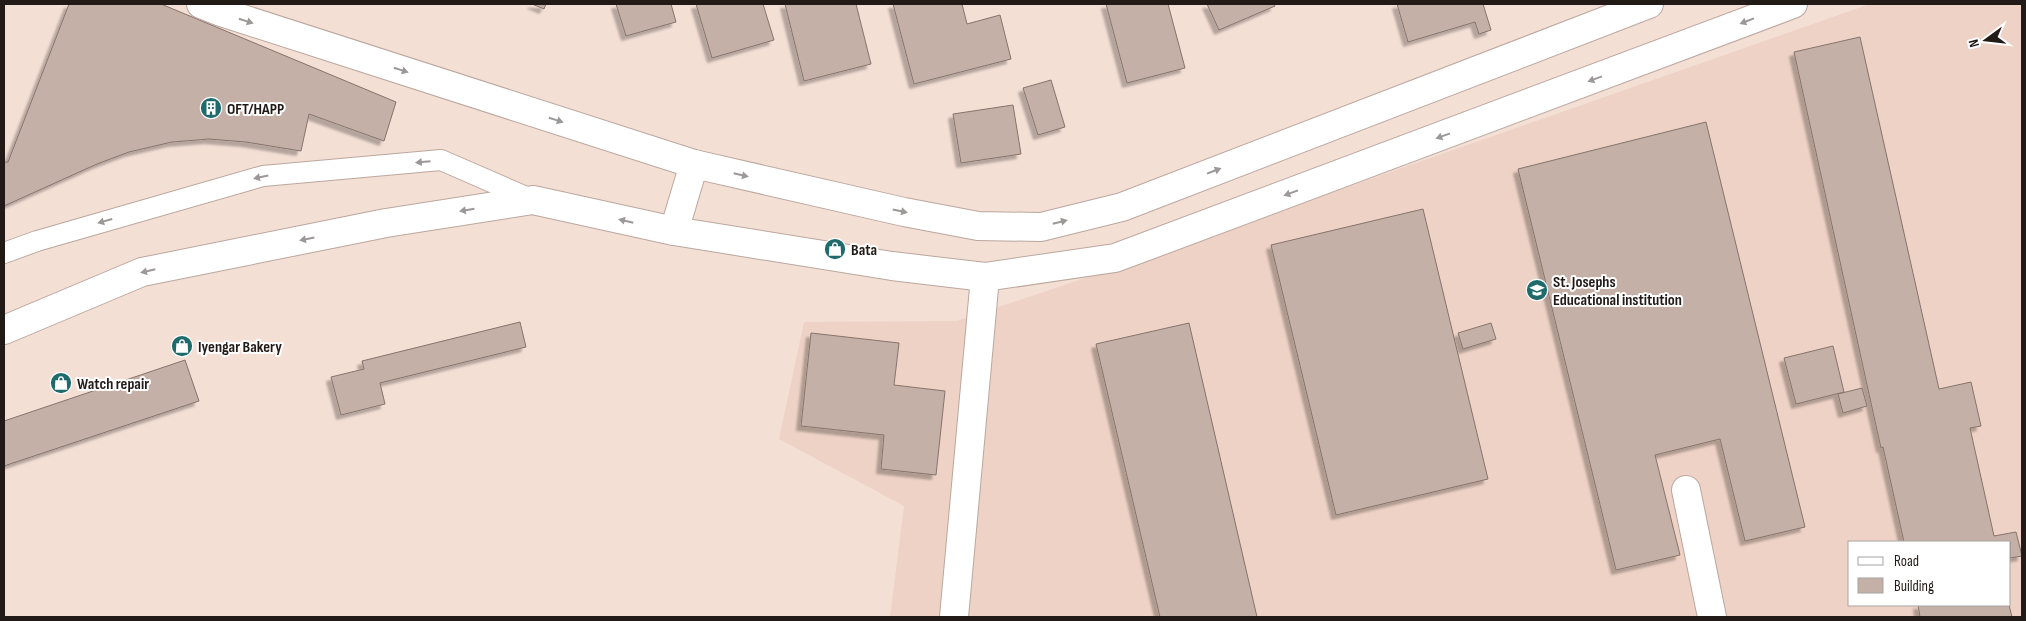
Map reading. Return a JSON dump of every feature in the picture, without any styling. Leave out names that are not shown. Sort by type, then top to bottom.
[{"type":"main road","points":[[201,4],[694,164],[904,212],[978,226],[1041,227],[1122,207],[1649,4]]},
{"type":"main road","points":[[4,330],[142,272],[386,223],[533,200],[674,231],[892,266],[985,277],[1115,258],[1793,4]]},
{"type":"main road","points":[[674,231],[694,164]]},
{"type":"main road","points":[[954,617],[985,277]]},
{"type":"main road","points":[[1686,490],[1712,617]]},
{"type":"lane","points":[[4,253],[37,241],[263,176],[441,160],[533,200]]},
{"type":"shaded area","name":"St. Josephs Educational institution","points":[[1870,4],[2022,4],[2022,617],[890,617],[904,506],[779,439],[804,322],[957,321],[1145,258]]},
{"type":"building","name":"OFT/HAPP","points":[[69,4],[161,4],[396,102],[384,141],[309,114],[301,151],[246,142],[209,139],[172,142],[129,152],[97,164],[4,206],[4,162],[8,162]]},
{"type":"building","points":[[532,4],[546,4],[544,9]]},
{"type":"building","points":[[616,4],[671,4],[676,22],[626,36]]},
{"type":"building","points":[[696,4],[763,4],[774,40],[712,58]]},
{"type":"building","points":[[785,4],[856,4],[871,64],[804,81]]},
{"type":"building","points":[[893,4],[962,4],[967,24],[1000,15],[1011,59],[914,84]]},
{"type":"building","points":[[1106,4],[1168,4],[1185,68],[1127,83]]},
{"type":"building","points":[[1207,4],[1274,4],[1275,6],[1219,30]]},
{"type":"building","points":[[1397,4],[1483,4],[1491,30],[1479,34],[1475,22],[1408,42]]},
{"type":"building","points":[[1860,37],[1939,389],[1971,382],[1981,426],[1970,428],[1994,536],[2016,532],[2022,556],[2011,558],[2011,541],[1904,541],[1883,447],[1881,448],[1794,52]]},
{"type":"building","points":[[1051,80],[1065,127],[1038,135],[1023,88]]},
{"type":"building","points":[[1013,105],[1021,154],[961,163],[953,114]]},
{"type":"building","points":[[1706,122],[1805,527],[1745,541],[1720,439],[1655,455],[1680,555],[1616,570],[1518,169]]},
{"type":"building","points":[[1423,209],[1488,479],[1336,515],[1271,245]]},
{"type":"building","points":[[520,322],[526,347],[380,383],[385,404],[341,415],[331,377],[364,369],[362,361]]},
{"type":"building","points":[[1189,323],[1257,617],[1160,617],[1096,344]]},
{"type":"building","points":[[1491,323],[1496,339],[1463,349],[1458,333]]},
{"type":"building","points":[[811,333],[899,343],[894,385],[945,391],[936,475],[881,469],[884,435],[801,426]]},
{"type":"building","points":[[1833,346],[1844,392],[1796,404],[1784,358]]},
{"type":"building","points":[[185,360],[199,401],[4,466],[4,421]]},
{"type":"building","points":[[1862,388],[1867,406],[1843,413],[1838,394]]},
{"type":"building","points":[[1918,606],[2009,606],[2012,617],[1920,617]]},
{"type":"place","name":"OFT/HAPP","points":[[211,108]]},
{"type":"place","name":"Bata","points":[[835,249]]},
{"type":"place","name":"St. Josephs Educational institution","points":[[1537,290]]},
{"type":"place","name":"Iyengar Bakery","points":[[182,346]]},
{"type":"place","name":"Watch repair","points":[[61,383]]}]
